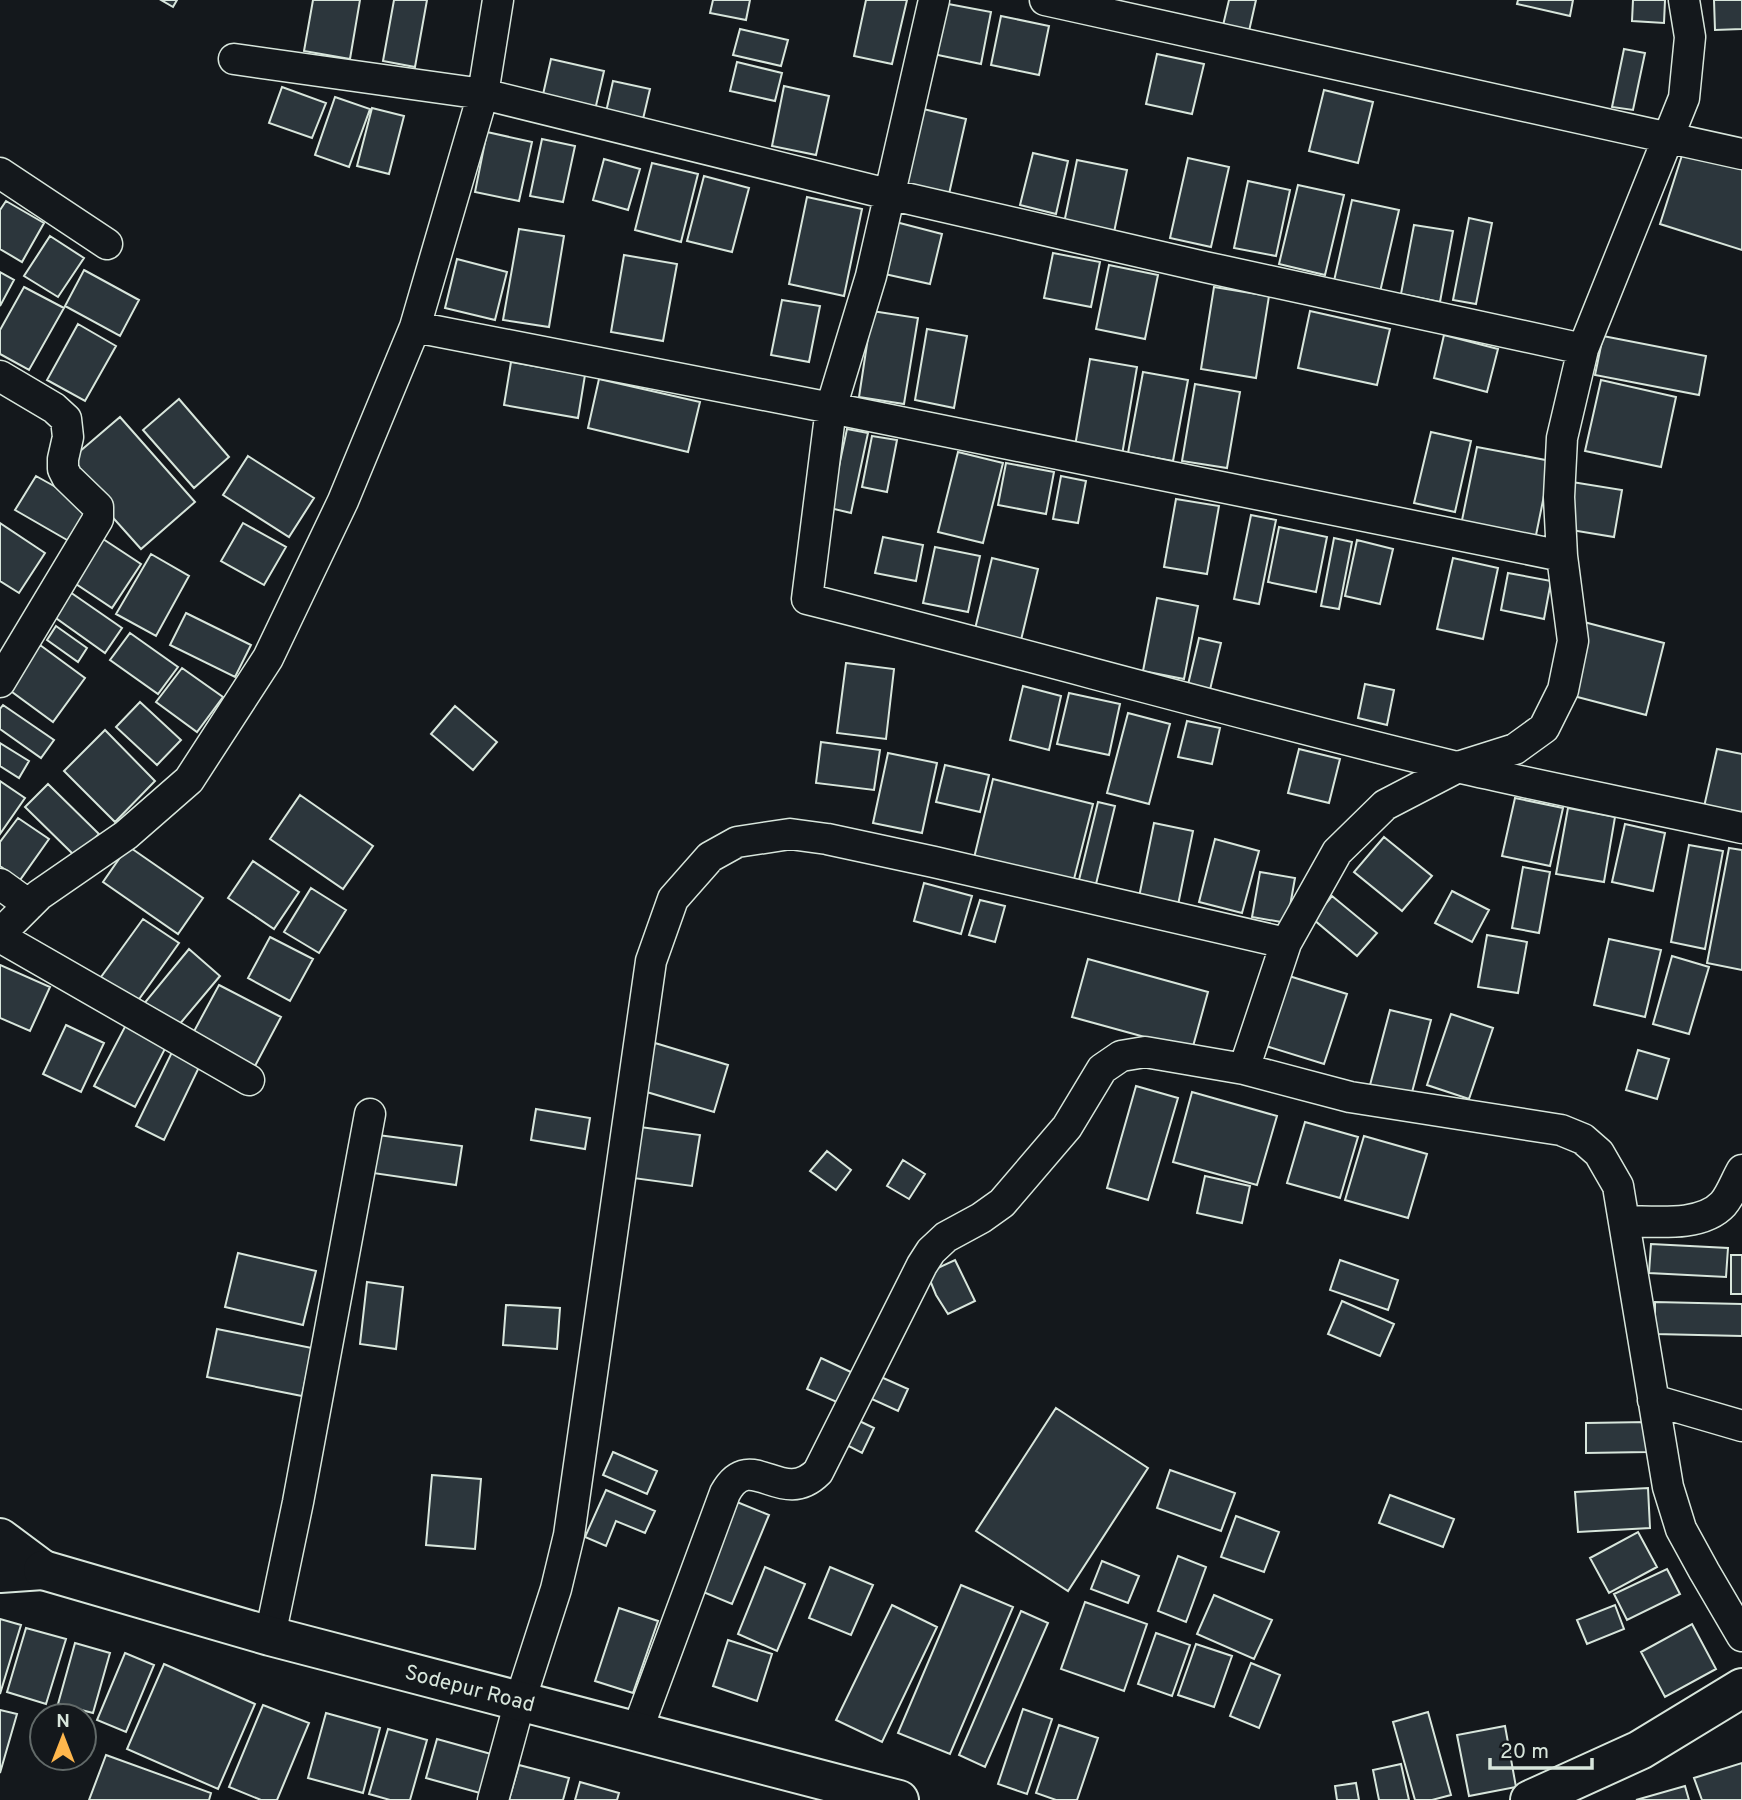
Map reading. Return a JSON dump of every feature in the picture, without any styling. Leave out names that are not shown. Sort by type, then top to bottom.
[{"type":"main road","name":"Sodepur Road","points":[[0,1538],[43,1570]]},
{"type":"main road","name":"Sodepur Road","points":[[0,1573],[43,1570],[270,1636],[899,1800]]},
{"type":"main road","points":[[1530,1800],[1640,1750],[1742,1688]]},
{"type":"street","points":[[249,1080],[0,935],[39,895],[126,835],[189,780],[268,658],[343,501],[415,327],[483,94],[498,0]]},
{"type":"street","points":[[934,0],[870,275],[831,408],[807,598],[1458,767],[1742,828]]},
{"type":"street","points":[[1045,0],[1742,155]]},
{"type":"street","points":[[1244,1069],[1286,943],[1337,852],[1385,805],[1458,767],[1515,749],[1544,728],[1563,690],[1573,641],[1562,556],[1559,497],[1562,438],[1583,349],[1684,98],[1690,37],[1684,0]]},
{"type":"street","points":[[234,59],[483,94],[888,194],[1205,267],[1583,349]]},
{"type":"street","points":[[0,173],[107,244]]},
{"type":"street","points":[[415,327],[1562,556]]},
{"type":"street","points":[[0,376],[54,408],[66,419],[68,437],[63,468],[67,477],[98,507],[99,514],[0,682]]},
{"type":"street","points":[[493,1800],[520,1701],[556,1589],[569,1535],[650,961],[673,899],[710,857],[737,842],[790,834],[827,839],[1286,943]]},
{"type":"street","points":[[0,884],[29,905]]},
{"type":"street","points":[[637,1731],[731,1482],[741,1476],[754,1474],[787,1485],[801,1484],[818,1472],[931,1251],[946,1237],[1002,1203],[1067,1127],[1102,1069],[1121,1056],[1145,1052],[1244,1069],[1350,1097],[1561,1130],[1583,1139],[1599,1153],[1618,1186],[1668,1486],[1681,1529],[1742,1636]]},
{"type":"street","points":[[270,1636],[298,1502],[370,1114]]},
{"type":"street","points":[[1624,1221],[1678,1222],[1704,1217],[1723,1204],[1742,1170]]},
{"type":"street","points":[[1653,1399],[1742,1426]]},
{"type":"building","points":[[161,0],[177,0],[173,7]]},
{"type":"building","points":[[313,0],[360,0],[350,59],[304,51]]},
{"type":"building","points":[[394,0],[427,0],[415,67],[383,61]]},
{"type":"building","points":[[713,0],[750,0],[746,20],[710,13]]},
{"type":"building","points":[[866,0],[907,0],[892,64],[854,56]]},
{"type":"building","points":[[1229,0],[1256,0],[1247,40],[1221,34]]},
{"type":"building","points":[[1518,0],[1573,0],[1570,16],[1517,4]]},
{"type":"building","points":[[1633,0],[1665,0],[1664,23],[1632,21]]},
{"type":"building","points":[[1714,0],[1742,0],[1742,29],[1715,30]]},
{"type":"building","points":[[943,3],[991,12],[981,64],[933,54]]},
{"type":"building","points":[[1001,16],[1049,26],[1039,75],[991,65]]},
{"type":"building","points":[[740,29],[788,40],[781,66],[733,55]]},
{"type":"building","points":[[1624,49],[1645,53],[1633,110],[1612,107]]},
{"type":"building","points":[[1157,54],[1204,64],[1192,114],[1146,104]]},
{"type":"building","points":[[551,59],[604,71],[595,110],[542,99]]},
{"type":"building","points":[[737,62],[782,73],[775,101],[730,91]]},
{"type":"building","points":[[613,81],[650,89],[643,119],[606,112]]},
{"type":"building","points":[[784,86],[829,96],[816,155],[772,146]]},
{"type":"building","points":[[282,87],[326,103],[312,138],[269,123]]},
{"type":"building","points":[[1324,90],[1373,102],[1358,163],[1309,151]]},
{"type":"building","points":[[335,97],[370,109],[349,167],[315,155]]},
{"type":"building","points":[[372,108],[404,116],[389,174],[357,166]]},
{"type":"building","points":[[919,108],[966,119],[949,194],[902,183]]},
{"type":"building","points":[[487,132],[532,142],[519,201],[475,192]]},
{"type":"building","points":[[542,139],[575,146],[563,202],[530,196]]},
{"type":"building","points":[[1684,149],[1742,168],[1742,250],[1660,224]]},
{"type":"building","points":[[1033,153],[1068,161],[1056,214],[1020,205]]},
{"type":"building","points":[[1188,158],[1229,167],[1211,247],[1170,238]]},
{"type":"building","points":[[604,159],[640,169],[628,210],[593,200]]},
{"type":"building","points":[[1077,160],[1127,170],[1113,237],[1063,228]]},
{"type":"building","points":[[652,163],[698,174],[681,242],[635,230]]},
{"type":"building","points":[[704,176],[749,188],[732,252],[687,241]]},
{"type":"building","points":[[1248,181],[1290,190],[1276,256],[1234,248]]},
{"type":"building","points":[[1298,185],[1344,195],[1325,275],[1279,264]]},
{"type":"building","points":[[807,197],[862,209],[844,296],[789,284]]},
{"type":"building","points":[[1352,200],[1399,210],[1380,292],[1334,281]]},
{"type":"building","points":[[6,201],[44,223],[22,262],[0,249],[0,210]]},
{"type":"building","points":[[1469,218],[1492,223],[1476,304],[1453,300]]},
{"type":"building","points":[[892,221],[942,234],[930,284],[880,273]]},
{"type":"building","points":[[1414,225],[1453,231],[1440,302],[1401,294]]},
{"type":"building","points":[[519,229],[564,236],[549,327],[503,320]]},
{"type":"building","points":[[50,236],[84,258],[58,297],[24,276]]},
{"type":"building","points":[[1053,253],[1100,262],[1091,307],[1044,298]]},
{"type":"building","points":[[624,255],[677,264],[663,341],[611,332]]},
{"type":"building","points":[[457,259],[507,272],[495,320],[445,308]]},
{"type":"building","points":[[1109,265],[1158,275],[1145,339],[1096,329]]},
{"type":"building","points":[[84,270],[139,300],[120,336],[65,306]]},
{"type":"building","points":[[0,272],[14,280],[0,306]]},
{"type":"building","points":[[24,287],[64,308],[29,370],[0,354],[0,330]]},
{"type":"building","points":[[1214,287],[1269,296],[1256,378],[1201,369]]},
{"type":"building","points":[[782,300],[820,306],[809,362],[771,355]]},
{"type":"building","points":[[872,311],[918,318],[904,404],[859,397]]},
{"type":"building","points":[[1310,311],[1390,329],[1377,385],[1298,368]]},
{"type":"building","points":[[78,324],[116,346],[85,401],[47,380]]},
{"type":"building","points":[[927,329],[967,336],[954,408],[915,400]]},
{"type":"building","points":[[1444,335],[1498,349],[1487,392],[1434,378]]},
{"type":"building","points":[[1603,336],[1706,356],[1699,395],[1595,375]]},
{"type":"building","points":[[1090,359],[1137,367],[1122,455],[1075,446]]},
{"type":"building","points":[[511,362],[585,375],[578,418],[504,405]]},
{"type":"building","points":[[1143,372],[1188,380],[1173,461],[1128,453]]},
{"type":"building","points":[[599,379],[700,402],[688,452],[588,428]]},
{"type":"building","points":[[1601,380],[1676,397],[1661,467],[1585,451]]},
{"type":"building","points":[[1195,384],[1240,392],[1227,468],[1182,461]]},
{"type":"building","points":[[179,399],[229,457],[194,488],[143,430]]},
{"type":"building","points":[[120,417],[195,502],[141,549],[65,464]]},
{"type":"building","points":[[847,429],[868,433],[851,513],[830,508]]},
{"type":"building","points":[[1431,432],[1471,441],[1455,512],[1414,503]]},
{"type":"building","points":[[872,436],[897,440],[887,492],[862,487]]},
{"type":"building","points":[[1477,447],[1551,461],[1535,540],[1461,525]]},
{"type":"building","points":[[958,452],[1003,463],[983,543],[938,532]]},
{"type":"building","points":[[248,456],[314,498],[289,537],[223,495]]},
{"type":"building","points":[[1006,463],[1054,472],[1046,514],[998,505]]},
{"type":"building","points":[[36,476],[95,509],[74,544],[15,510]]},
{"type":"building","points":[[1061,476],[1086,481],[1078,523],[1053,519]]},
{"type":"building","points":[[1572,482],[1622,490],[1614,537],[1565,529]]},
{"type":"building","points":[[1176,499],[1219,506],[1207,574],[1164,567]]},
{"type":"building","points":[[1251,515],[1276,520],[1259,604],[1234,599]]},
{"type":"building","points":[[0,523],[45,553],[19,593],[0,581]]},
{"type":"building","points":[[243,523],[286,547],[264,585],[221,561]]},
{"type":"building","points":[[1279,527],[1327,537],[1316,592],[1268,582]]},
{"type":"building","points":[[97,535],[141,564],[112,608],[67,578]]},
{"type":"building","points":[[883,537],[923,545],[916,581],[875,573]]},
{"type":"building","points":[[1334,538],[1352,542],[1339,609],[1321,606]]},
{"type":"building","points":[[1357,540],[1393,549],[1380,604],[1345,596]]},
{"type":"building","points":[[935,547],[980,556],[968,612],[923,603]]},
{"type":"building","points":[[151,554],[189,576],[156,636],[116,614]]},
{"type":"building","points":[[992,558],[1038,569],[1021,640],[975,629]]},
{"type":"building","points":[[1453,558],[1498,568],[1483,639],[1437,629]]},
{"type":"building","points":[[1508,573],[1551,581],[1544,619],[1501,610]]},
{"type":"building","points":[[70,592],[122,628],[105,653],[53,616]]},
{"type":"building","points":[[1157,598],[1198,606],[1184,679],[1143,671]]},
{"type":"building","points":[[186,613],[251,645],[235,677],[170,645]]},
{"type":"building","points":[[1584,622],[1664,643],[1646,715],[1566,694]]},
{"type":"building","points":[[56,626],[87,648],[78,662],[47,640]]},
{"type":"building","points":[[130,633],[178,667],[158,694],[110,660]]},
{"type":"building","points":[[1199,638],[1221,643],[1209,694],[1187,689]]},
{"type":"building","points":[[40,645],[85,678],[53,722],[8,689]]},
{"type":"building","points":[[846,663],[894,669],[886,739],[837,733]]},
{"type":"building","points":[[182,668],[223,697],[197,732],[156,702]]},
{"type":"building","points":[[1365,684],[1394,690],[1387,725],[1358,718]]},
{"type":"building","points":[[1023,686],[1061,696],[1049,750],[1010,740]]},
{"type":"building","points":[[1069,693],[1120,704],[1109,755],[1057,744]]},
{"type":"building","points":[[140,702],[181,740],[157,765],[116,727]]},
{"type":"building","points":[[3,705],[54,740],[41,758],[0,729],[0,709]]},
{"type":"building","points":[[455,706],[497,742],[473,770],[431,734]]},
{"type":"building","points":[[1128,713],[1170,724],[1149,804],[1107,793]]},
{"type":"building","points":[[1187,721],[1220,728],[1212,764],[1178,757]]},
{"type":"building","points":[[105,730],[155,781],[115,822],[64,771]]},
{"type":"building","points":[[821,742],[880,750],[874,790],[816,783]]},
{"type":"building","points":[[0,743],[29,761],[19,778],[0,766]]},
{"type":"building","points":[[1299,749],[1340,759],[1329,803],[1288,793]]},
{"type":"building","points":[[1717,749],[1742,754],[1742,816],[1704,807]]},
{"type":"building","points":[[888,753],[937,763],[922,833],[873,823]]},
{"type":"building","points":[[945,765],[989,775],[980,812],[936,802]]},
{"type":"building","points":[[993,779],[1093,804],[1073,883],[974,858]]},
{"type":"building","points":[[0,781],[25,798],[0,834]]},
{"type":"building","points":[[48,784],[99,834],[76,857],[25,807]]},
{"type":"building","points":[[300,795],[373,846],[343,889],[270,839]]},
{"type":"building","points":[[1515,798],[1563,808],[1550,866],[1502,856]]},
{"type":"building","points":[[1098,802],[1115,806],[1096,884],[1079,880]]},
{"type":"building","points":[[1568,808],[1615,817],[1604,882],[1556,874]]},
{"type":"building","points":[[18,818],[49,839],[20,880],[0,866],[0,842]]},
{"type":"building","points":[[1154,823],[1193,831],[1178,905],[1139,897]]},
{"type":"building","points":[[1625,824],[1665,833],[1653,891],[1612,882]]},
{"type":"building","points":[[1384,837],[1432,876],[1402,911],[1354,872]]},
{"type":"building","points":[[1215,839],[1259,851],[1242,913],[1199,902]]},
{"type":"building","points":[[1689,845],[1723,851],[1705,949],[1671,942]]},
{"type":"building","points":[[128,846],[203,898],[178,934],[103,882]]},
{"type":"building","points":[[1729,848],[1742,850],[1742,970],[1707,963]]},
{"type":"building","points":[[253,861],[299,892],[274,929],[228,898]]},
{"type":"building","points":[[1523,867],[1550,872],[1539,933],[1512,928]]},
{"type":"building","points":[[1260,872],[1295,878],[1287,923],[1252,917]]},
{"type":"building","points":[[924,883],[972,896],[961,934],[914,921]]},
{"type":"building","points":[[311,888],[346,910],[319,953],[284,932]]},
{"type":"building","points":[[1452,891],[1489,910],[1472,942],[1435,923]]},
{"type":"building","points":[[1332,896],[1377,933],[1357,956],[1313,919]]},
{"type":"building","points":[[980,900],[1005,906],[995,942],[969,935]]},
{"type":"building","points":[[143,919],[179,943],[137,1002],[101,977]]},
{"type":"building","points":[[1487,935],[1527,942],[1518,993],[1478,987]]},
{"type":"building","points":[[270,937],[313,959],[290,1001],[248,978]]},
{"type":"building","points":[[1609,939],[1661,950],[1645,1017],[1594,1005]]},
{"type":"building","points":[[189,949],[220,976],[173,1032],[142,1006]]},
{"type":"building","points":[[1672,956],[1709,967],[1689,1034],[1653,1024]]},
{"type":"building","points":[[1088,959],[1208,992],[1192,1050],[1072,1017]]},
{"type":"building","points":[[0,965],[50,987],[30,1031],[0,1018]]},
{"type":"building","points":[[1289,976],[1347,994],[1324,1064],[1266,1046]]},
{"type":"building","points":[[219,985],[281,1017],[254,1068],[192,1035]]},
{"type":"building","points":[[1390,1010],[1431,1020],[1411,1096],[1370,1085]]},
{"type":"building","points":[[1451,1014],[1493,1028],[1469,1099],[1427,1085]]},
{"type":"building","points":[[128,1021],[169,1041],[135,1107],[94,1086]]},
{"type":"building","points":[[66,1025],[104,1043],[81,1092],[43,1074]]},
{"type":"building","points":[[655,1043],[728,1065],[714,1112],[640,1090]]},
{"type":"building","points":[[174,1048],[202,1061],[164,1140],[136,1126]]},
{"type":"building","points":[[1638,1050],[1669,1059],[1657,1099],[1626,1090]]},
{"type":"building","points":[[1136,1086],[1178,1098],[1148,1200],[1107,1188]]},
{"type":"building","points":[[1192,1092],[1277,1116],[1257,1185],[1173,1162]]},
{"type":"building","points":[[536,1109],[590,1118],[585,1149],[531,1140]]},
{"type":"building","points":[[1305,1122],[1358,1137],[1340,1198],[1287,1183]]},
{"type":"building","points":[[640,1127],[700,1135],[692,1186],[633,1178]]},
{"type":"building","points":[[378,1135],[462,1146],[456,1185],[373,1173]]},
{"type":"building","points":[[1364,1136],[1427,1154],[1408,1218],[1345,1200]]},
{"type":"building","points":[[827,1151],[851,1170],[836,1190],[810,1171]]},
{"type":"building","points":[[903,1160],[925,1174],[909,1199],[887,1186]]},
{"type":"building","points":[[1205,1176],[1250,1186],[1242,1223],[1197,1213]]},
{"type":"building","points":[[1651,1244],[1728,1248],[1726,1277],[1649,1273]]},
{"type":"building","points":[[238,1253],[316,1271],[303,1325],[225,1307]]},
{"type":"building","points":[[1731,1255],[1742,1255],[1742,1294],[1731,1294]]},
{"type":"building","points":[[955,1260],[975,1301],[948,1314],[927,1273]]},
{"type":"building","points":[[1340,1260],[1398,1280],[1388,1310],[1330,1290]]},
{"type":"building","points":[[367,1282],[403,1287],[396,1349],[360,1344]]},
{"type":"building","points":[[1342,1301],[1394,1324],[1380,1356],[1328,1334]]},
{"type":"building","points":[[1655,1302],[1742,1304],[1742,1336],[1655,1334]]},
{"type":"building","points":[[506,1305],[560,1308],[557,1349],[503,1345]]},
{"type":"building","points":[[217,1329],[312,1348],[302,1396],[207,1377]]},
{"type":"building","points":[[821,1358],[853,1373],[839,1403],[807,1389]]},
{"type":"building","points":[[872,1373],[908,1389],[898,1411],[863,1395]]},
{"type":"building","points":[[1056,1408],[1148,1468],[1068,1591],[976,1531]]},
{"type":"building","points":[[851,1417],[874,1428],[862,1453],[839,1441]]},
{"type":"building","points":[[1647,1422],[1647,1452],[1586,1453],[1586,1423]]},
{"type":"building","points":[[613,1452],[657,1471],[647,1494],[603,1475]]},
{"type":"building","points":[[1170,1470],[1235,1493],[1221,1531],[1157,1508]]},
{"type":"building","points":[[432,1475],[481,1479],[475,1549],[426,1545]]},
{"type":"building","points":[[1648,1488],[1650,1528],[1578,1532],[1575,1492]]},
{"type":"building","points":[[606,1490],[655,1511],[645,1533],[616,1521],[606,1546],[585,1537]]},
{"type":"building","points":[[1390,1495],[1454,1519],[1443,1547],[1379,1523]]},
{"type":"building","points":[[732,1500],[769,1515],[732,1604],[696,1589]]},
{"type":"building","points":[[1236,1516],[1279,1532],[1264,1572],[1221,1557]]},
{"type":"building","points":[[1638,1532],[1657,1567],[1609,1593],[1590,1558]]},
{"type":"building","points":[[1178,1556],[1206,1567],[1186,1622],[1158,1611]]},
{"type":"building","points":[[1102,1561],[1139,1576],[1128,1603],[1091,1589]]},
{"type":"building","points":[[765,1567],[805,1584],[777,1651],[738,1634]]},
{"type":"building","points":[[830,1567],[873,1585],[851,1635],[809,1618]]},
{"type":"building","points":[[1667,1569],[1680,1594],[1627,1620],[1614,1594]]},
{"type":"building","points":[[961,1585],[1013,1607],[950,1754],[898,1733]]},
{"type":"building","points":[[1214,1595],[1272,1620],[1254,1659],[1197,1634]]},
{"type":"building","points":[[1085,1602],[1147,1624],[1124,1691],[1061,1669]]},
{"type":"building","points":[[892,1605],[937,1627],[882,1742],[836,1720]]},
{"type":"building","points":[[1615,1605],[1624,1629],[1587,1644],[1577,1620]]},
{"type":"building","points":[[619,1608],[658,1621],[633,1693],[595,1681]]},
{"type":"building","points":[[1021,1611],[1048,1623],[985,1767],[959,1755]]},
{"type":"building","points":[[0,1619],[21,1625],[0,1694]]},
{"type":"building","points":[[1692,1624],[1716,1669],[1665,1697],[1641,1652]]},
{"type":"building","points":[[26,1628],[66,1639],[47,1702],[7,1692]]},
{"type":"building","points":[[1156,1633],[1190,1645],[1172,1696],[1138,1684]]},
{"type":"building","points":[[728,1640],[772,1654],[757,1701],[713,1686]]},
{"type":"building","points":[[75,1643],[110,1653],[96,1702],[59,1702]]},
{"type":"building","points":[[1196,1644],[1232,1656],[1214,1707],[1178,1695]]},
{"type":"building","points":[[125,1653],[154,1665],[126,1732],[98,1720]]},
{"type":"building","points":[[1251,1663],[1280,1675],[1259,1728],[1230,1716]]},
{"type":"building","points":[[164,1664],[255,1704],[218,1789],[127,1749]]},
{"type":"building","points":[[263,1705],[309,1723],[277,1800],[261,1800],[229,1787]]},
{"type":"building","points":[[1023,1709],[1052,1719],[1027,1794],[998,1784]]},
{"type":"building","points":[[0,1710],[17,1714],[0,1773]]},
{"type":"building","points":[[1428,1712],[1451,1795],[1432,1800],[1415,1800],[1393,1722]]},
{"type":"building","points":[[326,1713],[380,1728],[363,1793],[308,1778]]},
{"type":"building","points":[[1059,1725],[1098,1738],[1077,1800],[1056,1800],[1036,1793]]},
{"type":"building","points":[[1505,1726],[1516,1787],[1469,1796],[1457,1735]]},
{"type":"building","points":[[388,1729],[427,1740],[410,1800],[390,1800],[369,1794]]},
{"type":"building","points":[[437,1739],[491,1754],[480,1793],[426,1778]]},
{"type":"building","points":[[106,1755],[211,1793],[209,1800],[89,1800]]},
{"type":"building","points":[[1742,1763],[1742,1800],[1702,1800],[1694,1778]]},
{"type":"building","points":[[1401,1764],[1409,1800],[1379,1800],[1373,1770]]},
{"type":"building","points":[[519,1765],[569,1778],[563,1800],[509,1800]]},
{"type":"building","points":[[580,1782],[619,1793],[617,1800],[575,1800]]},
{"type":"building","points":[[1356,1783],[1359,1800],[1337,1800],[1335,1786]]},
{"type":"building","points":[[1685,1786],[1689,1800],[1636,1800]]}]
